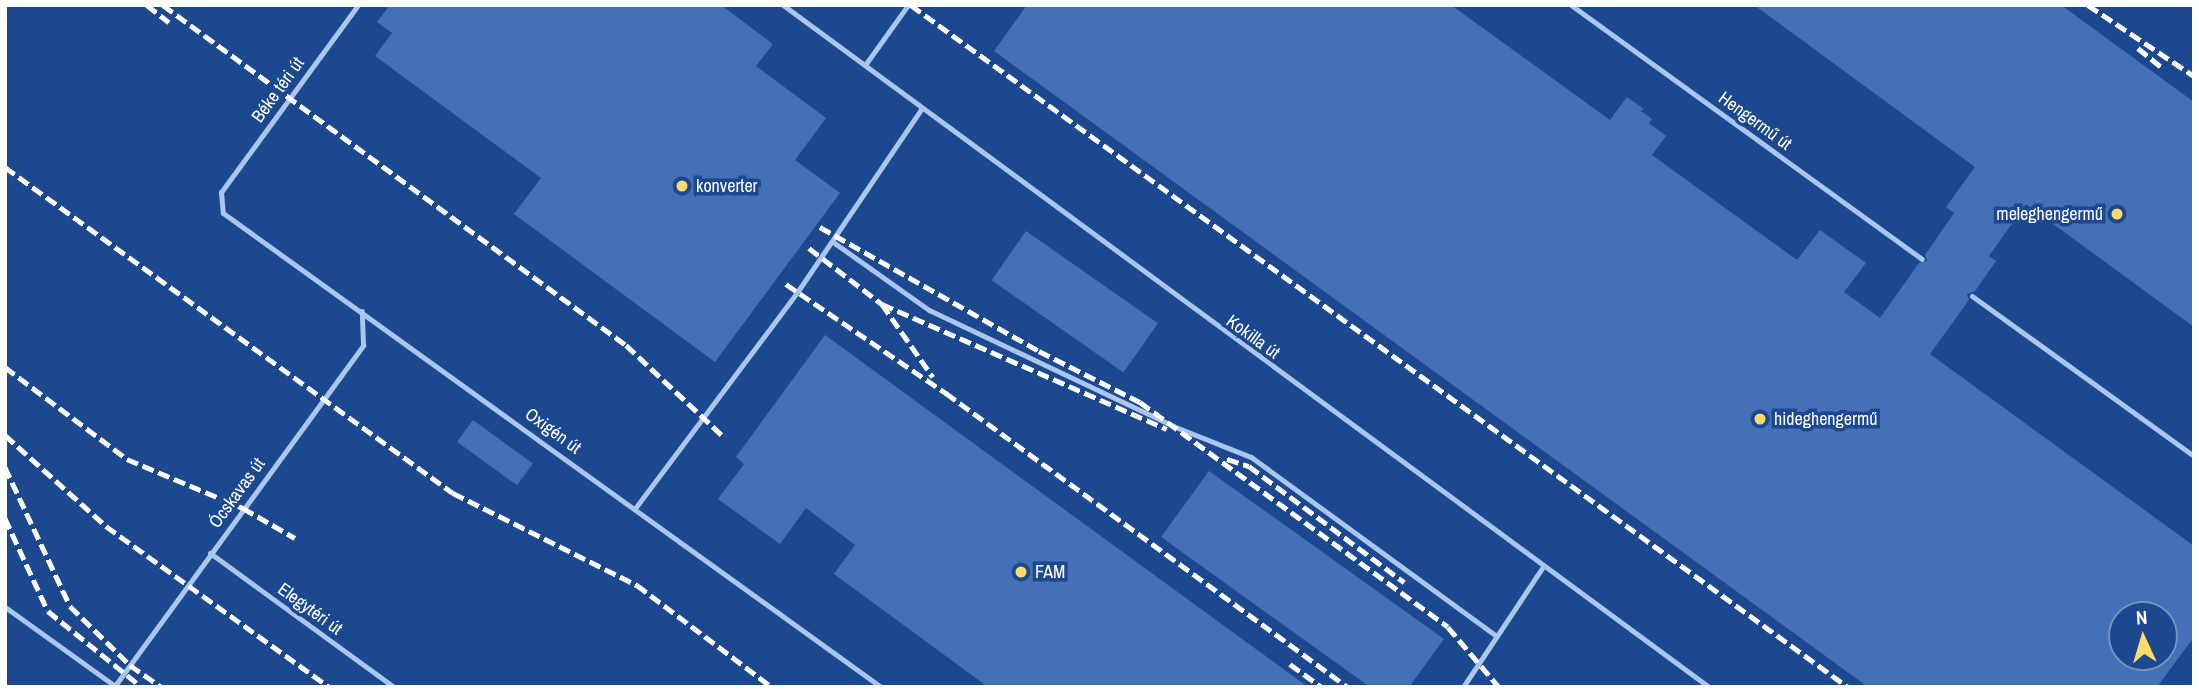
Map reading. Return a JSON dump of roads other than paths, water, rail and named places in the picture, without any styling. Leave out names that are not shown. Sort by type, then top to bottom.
[{"type":"lane","name":"Béke téri út","points":[[221,192],[358,5]]},
{"type":"lane","name":"Kokilla út","points":[[783,5],[1542,568],[1709,687]]},
{"type":"lane","points":[[865,65],[908,5]]},
{"type":"lane","name":"Hengermű út","points":[[1571,5],[1922,259]]},
{"type":"lane","points":[[636,507],[833,242],[921,108]]},
{"type":"lane","name":"Oxigén út","points":[[221,192],[223,213],[636,507],[881,687]]},
{"type":"lane","points":[[833,242],[929,310],[1161,420],[1251,457],[1495,635]]},
{"type":"lane","points":[[1972,296],[2194,456]]},
{"type":"lane","name":"Ócskavas út","points":[[115,686],[363,345],[362,311]]},
{"type":"lane","name":"Elegytéri út","points":[[210,553],[394,687]]},
{"type":"lane","points":[[1463,687],[1495,635],[1542,568]]},
{"type":"lane","points":[[5,607],[115,686]]},
{"type":"railway","points":[[147,5],[169,22]]},
{"type":"railway","points":[[163,5],[626,345],[724,437]]},
{"type":"railway","points":[[911,5],[1848,687]]},
{"type":"railway","points":[[2088,5],[2194,76]]},
{"type":"railway","points":[[2138,48],[2164,69]]},
{"type":"railway","points":[[5,167],[453,493],[637,585],[772,687]]},
{"type":"railway","points":[[820,227],[1039,351],[1140,402],[1448,627],[1499,687]]},
{"type":"railway","points":[[809,248],[882,304],[933,377]]},
{"type":"railway","points":[[786,284],[946,393],[1347,687]]},
{"type":"railway","points":[[882,304],[1167,429]]},
{"type":"railway","points":[[5,367],[127,459],[243,508],[295,538]]},
{"type":"railway","points":[[5,435],[106,526],[329,687]]},
{"type":"railway","points":[[1227,459],[1249,466],[1404,582]]},
{"type":"railway","points":[[5,467],[70,606],[130,665],[162,687]]},
{"type":"railway","points":[[5,518],[48,611],[142,687]]},
{"type":"railway","points":[[1290,664],[1322,687]]},
{"type":"place","name":"konverter","points":[[682,186]]},
{"type":"place","name":"meleghengermű","points":[[2117,214]]},
{"type":"place","name":"hideghengermű","points":[[1760,419]]},
{"type":"place","name":"FAM","points":[[1021,572]]}]
